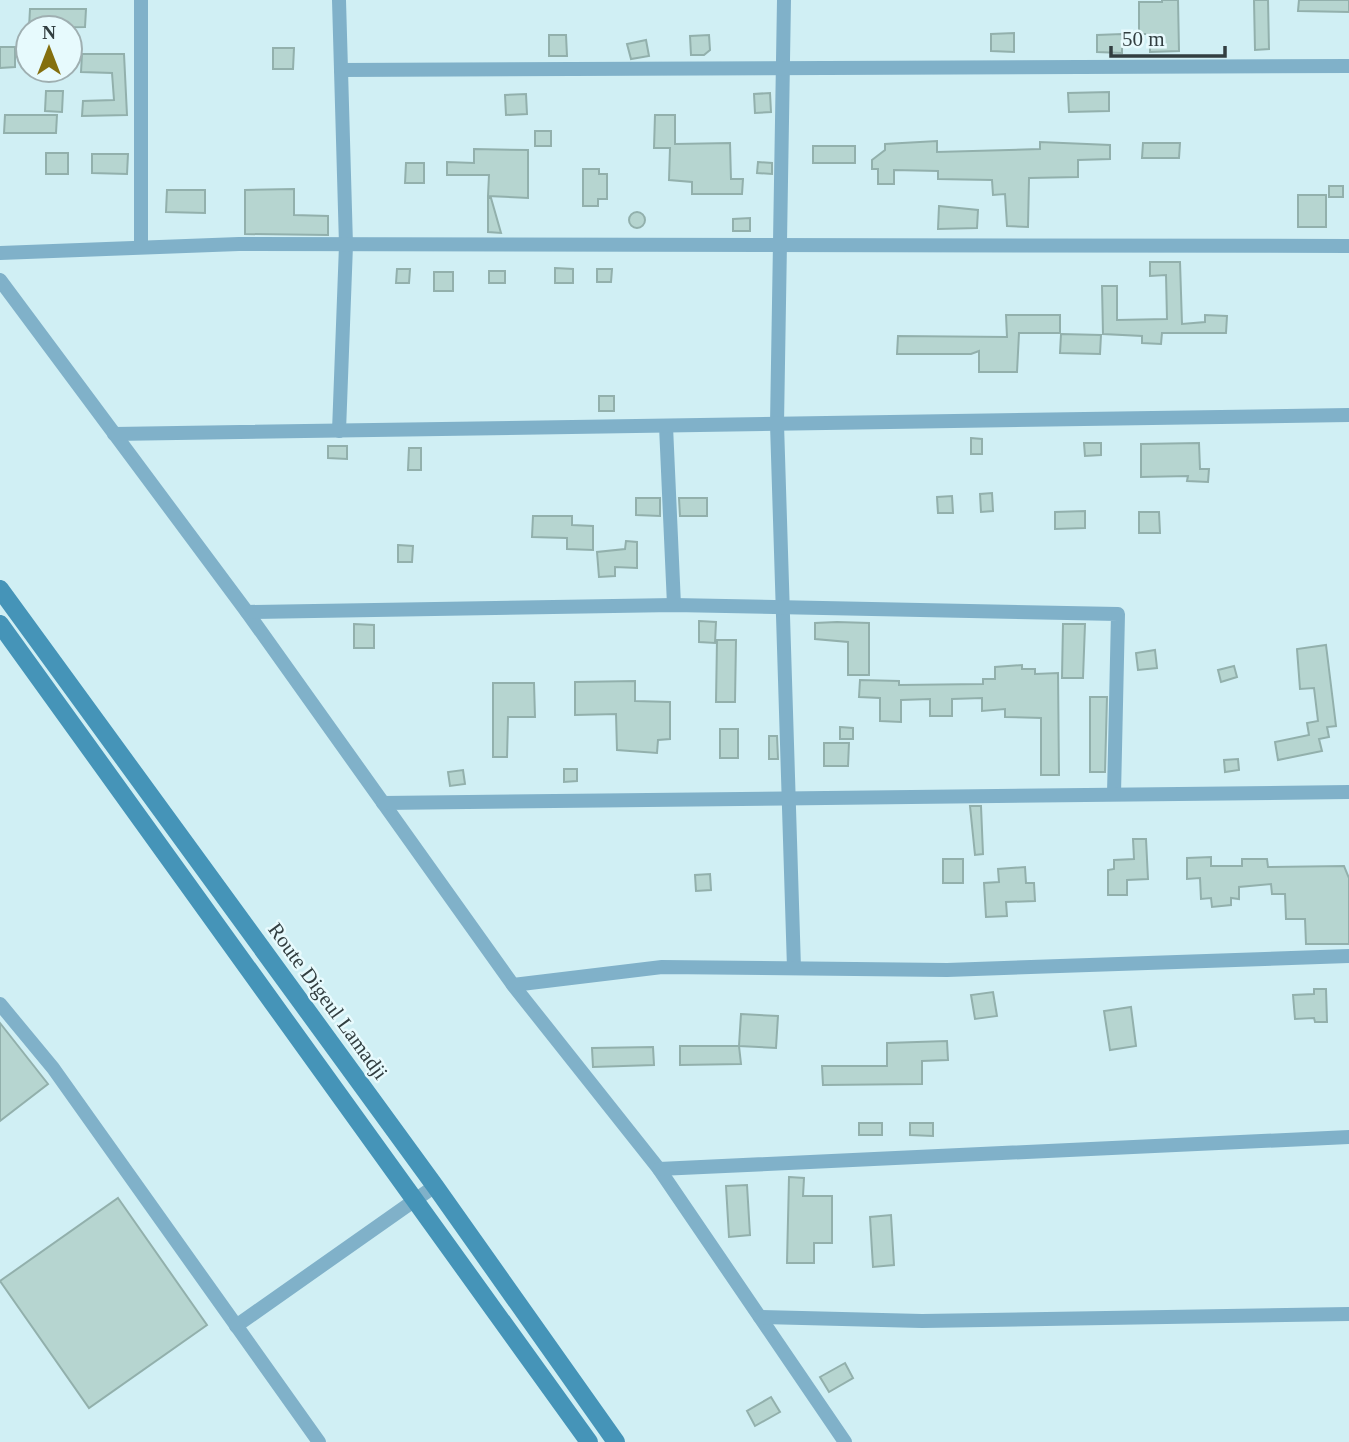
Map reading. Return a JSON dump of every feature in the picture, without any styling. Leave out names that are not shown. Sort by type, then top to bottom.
[{"type":"main road","name":"Route Digeul Lamadji","points":[[0,589],[435,1186],[616,1442]]},
{"type":"main road","points":[[0,624],[589,1442]]},
{"type":"street","points":[[141,0],[141,246]]},
{"type":"street","points":[[339,0],[346,245],[339,430]]},
{"type":"street","points":[[785,0],[778,245],[777,424],[794,968]]},
{"type":"street","points":[[341,70],[1349,66]]},
{"type":"street","points":[[0,253],[141,246],[1349,246]]},
{"type":"street","points":[[0,280],[247,612],[513,985],[659,1169],[845,1442]]},
{"type":"street","points":[[114,434],[1349,415]]},
{"type":"street","points":[[666,426],[674,605]]},
{"type":"street","points":[[247,612],[674,605],[1118,614],[1114,794]]},
{"type":"street","points":[[383,803],[1349,792]]},
{"type":"street","points":[[513,985],[662,967],[947,970],[1349,956]]},
{"type":"street","points":[[0,1004],[53,1068],[319,1442]]},
{"type":"street","points":[[659,1169],[1349,1137]]},
{"type":"street","points":[[236,1326],[435,1186]]},
{"type":"street","points":[[760,1317],[922,1321],[1349,1314]]},
{"type":"building","points":[[1178,0],[1179,51],[1150,52],[1150,34],[1139,34],[1139,2]]},
{"type":"building","points":[[1254,0],[1268,0],[1269,49],[1255,50]]},
{"type":"building","points":[[1299,0],[1349,0],[1349,12],[1298,11]]},
{"type":"building","points":[[30,9],[86,9],[85,27],[84,14],[30,14]]},
{"type":"building","points":[[1014,33],[1014,52],[991,51],[991,34]]},
{"type":"building","points":[[1122,34],[1122,53],[1097,52],[1097,35]]},
{"type":"building","points":[[549,35],[566,35],[567,56],[549,56]]},
{"type":"building","points":[[709,35],[710,50],[704,55],[691,55],[690,36]]},
{"type":"building","points":[[646,40],[649,56],[631,59],[627,44]]},
{"type":"building","points":[[0,47],[14,47],[14,67],[0,68]]},
{"type":"building","points":[[273,48],[294,48],[293,69],[273,69]]},
{"type":"building","points":[[84,54],[124,54],[127,115],[82,116],[83,101],[114,100],[112,73],[84,72]]},
{"type":"building","points":[[46,91],[63,91],[62,112],[45,111]]},
{"type":"building","points":[[1109,92],[1109,111],[1069,112],[1068,93]]},
{"type":"building","points":[[770,93],[771,112],[755,113],[754,94]]},
{"type":"building","points":[[526,94],[527,114],[506,115],[505,95]]},
{"type":"building","points":[[5,115],[57,115],[56,133],[4,133]]},
{"type":"building","points":[[655,115],[675,115],[675,144],[730,143],[731,179],[743,179],[742,194],[692,194],[692,182],[669,180],[670,148],[654,148]]},
{"type":"building","points":[[535,131],[551,131],[551,146],[535,146]]},
{"type":"building","points":[[937,141],[937,152],[1040,149],[1040,142],[1110,145],[1110,159],[1078,160],[1078,177],[1029,178],[1028,227],[1007,226],[1005,194],[993,195],[992,180],[938,179],[938,171],[894,170],[894,184],[878,184],[878,169],[872,169],[872,160],[885,150],[885,144]]},
{"type":"building","points":[[1143,143],[1180,143],[1179,158],[1142,158]]},
{"type":"building","points":[[813,146],[855,146],[855,163],[813,163]]},
{"type":"building","points":[[474,149],[528,150],[528,198],[488,196],[489,175],[447,175],[447,162],[474,163]]},
{"type":"building","points":[[46,153],[68,153],[68,174],[46,174]]},
{"type":"building","points":[[92,154],[128,154],[127,174],[92,173]]},
{"type":"building","points":[[758,162],[772,163],[772,174],[757,173]]},
{"type":"building","points":[[406,163],[424,163],[424,183],[405,183]]},
{"type":"building","points":[[583,169],[599,169],[599,174],[607,174],[607,199],[598,199],[598,206],[583,206]]},
{"type":"building","points":[[1329,186],[1343,186],[1343,197],[1329,197]]},
{"type":"building","points":[[294,189],[294,215],[328,216],[328,235],[245,234],[245,190]]},
{"type":"building","points":[[167,190],[205,190],[205,213],[166,212]]},
{"type":"building","points":[[1298,195],[1326,195],[1326,227],[1298,227]]},
{"type":"building","points":[[488,198],[491,198],[501,233],[488,232]]},
{"type":"building","points":[[939,206],[978,210],[977,228],[938,229]]},
{"type":"building","points":[[637,212],[645,220],[637,228],[629,220]]},
{"type":"building","points":[[750,218],[750,231],[733,231],[733,219]]},
{"type":"building","points":[[1150,262],[1180,262],[1182,324],[1205,322],[1205,315],[1227,316],[1226,333],[1162,333],[1161,344],[1142,343],[1142,336],[1103,334],[1102,286],[1117,286],[1117,320],[1167,319],[1166,275],[1150,276]]},
{"type":"building","points":[[555,268],[573,269],[573,283],[555,283]]},
{"type":"building","points":[[397,269],[410,269],[409,283],[396,283]]},
{"type":"building","points":[[597,269],[612,269],[611,282],[597,282]]},
{"type":"building","points":[[489,271],[505,271],[505,283],[489,283]]},
{"type":"building","points":[[434,272],[453,272],[453,291],[434,291]]},
{"type":"building","points":[[1006,315],[1060,315],[1060,333],[1019,333],[1017,372],[979,372],[979,351],[971,354],[897,354],[898,336],[1007,337]]},
{"type":"building","points":[[1061,334],[1101,335],[1100,354],[1060,353]]},
{"type":"building","points":[[599,396],[614,396],[614,411],[599,411]]},
{"type":"building","points":[[971,438],[982,439],[982,454],[971,454]]},
{"type":"building","points":[[1084,443],[1101,443],[1101,455],[1085,456]]},
{"type":"building","points":[[1199,443],[1200,469],[1209,469],[1208,482],[1187,481],[1188,476],[1141,477],[1141,444]]},
{"type":"building","points":[[328,446],[347,446],[347,459],[328,458]]},
{"type":"building","points":[[409,448],[421,448],[421,470],[408,470]]},
{"type":"building","points":[[992,493],[993,511],[981,512],[980,494]]},
{"type":"building","points":[[952,496],[953,513],[938,513],[937,497]]},
{"type":"building","points":[[636,498],[660,498],[660,516],[636,515]]},
{"type":"building","points":[[679,498],[707,498],[707,516],[680,516]]},
{"type":"building","points":[[1085,511],[1085,528],[1055,529],[1055,512]]},
{"type":"building","points":[[1139,512],[1159,512],[1160,533],[1139,533]]},
{"type":"building","points":[[533,516],[572,516],[572,525],[593,526],[593,550],[567,549],[567,538],[532,537]]},
{"type":"building","points":[[626,541],[637,542],[637,568],[615,567],[615,576],[599,577],[597,552],[625,549]]},
{"type":"building","points":[[398,545],[413,546],[412,562],[398,562]]},
{"type":"building","points":[[699,621],[716,622],[715,643],[699,642]]},
{"type":"building","points":[[815,623],[869,623],[869,675],[848,675],[848,642],[815,639]]},
{"type":"building","points":[[354,624],[374,625],[374,648],[354,648]]},
{"type":"building","points":[[1063,624],[1085,624],[1083,678],[1062,678]]},
{"type":"building","points":[[717,640],[736,640],[735,702],[716,702]]},
{"type":"building","points":[[1326,645],[1336,726],[1327,727],[1329,737],[1319,739],[1322,751],[1278,760],[1275,742],[1309,735],[1307,723],[1318,721],[1314,688],[1300,689],[1297,649]]},
{"type":"building","points":[[1155,650],[1157,668],[1138,670],[1136,653]]},
{"type":"building","points":[[1022,665],[1022,669],[1035,669],[1035,674],[1058,673],[1059,775],[1041,775],[1041,718],[1005,717],[1005,709],[982,711],[982,698],[952,699],[952,716],[930,716],[930,699],[901,700],[901,722],[880,721],[880,698],[859,697],[860,680],[899,681],[899,685],[983,684],[983,679],[995,679],[995,667]]},
{"type":"building","points":[[1234,666],[1237,677],[1221,682],[1218,670]]},
{"type":"building","points":[[635,681],[635,701],[670,702],[670,739],[658,740],[657,753],[617,750],[616,714],[575,715],[575,682]]},
{"type":"building","points":[[493,683],[534,683],[535,717],[508,717],[507,757],[493,757]]},
{"type":"building","points":[[1090,697],[1107,697],[1105,772],[1090,772]]},
{"type":"building","points":[[840,727],[853,728],[853,739],[840,739]]},
{"type":"building","points":[[720,729],[738,729],[738,758],[720,758]]},
{"type":"building","points":[[769,736],[777,736],[778,759],[769,759]]},
{"type":"building","points":[[824,743],[849,743],[848,766],[824,766]]},
{"type":"building","points":[[1238,759],[1239,770],[1225,772],[1224,760]]},
{"type":"building","points":[[564,769],[577,769],[577,781],[564,782]]},
{"type":"building","points":[[463,770],[465,784],[450,786],[448,772]]},
{"type":"building","points":[[970,806],[981,806],[983,854],[975,855]]},
{"type":"building","points":[[1133,839],[1146,839],[1148,879],[1127,880],[1127,895],[1108,895],[1108,870],[1114,869],[1114,860],[1134,859]]},
{"type":"building","points":[[1211,857],[1211,866],[1242,866],[1242,859],[1267,859],[1268,867],[1344,866],[1349,878],[1349,944],[1306,944],[1305,919],[1286,919],[1285,894],[1272,894],[1271,884],[1239,887],[1239,899],[1231,898],[1231,905],[1212,907],[1211,898],[1201,899],[1200,878],[1187,879],[1187,858]]},
{"type":"building","points":[[943,859],[963,859],[963,883],[943,883]]},
{"type":"building","points":[[1025,867],[1026,883],[1034,883],[1035,901],[1006,902],[1007,916],[986,917],[984,883],[999,882],[998,869]]},
{"type":"building","points":[[710,874],[711,890],[696,891],[695,875]]},
{"type":"building","points":[[1314,989],[1326,989],[1327,1022],[1315,1022],[1314,1018],[1295,1019],[1293,995],[1314,994]]},
{"type":"building","points":[[993,992],[997,1016],[975,1019],[971,995]]},
{"type":"building","points":[[1131,1007],[1136,1046],[1110,1050],[1104,1011]]},
{"type":"building","points":[[741,1014],[778,1016],[776,1048],[739,1046]]},
{"type":"building","points":[[0,1023],[48,1084],[0,1121]]},
{"type":"building","points":[[947,1041],[948,1060],[922,1061],[922,1084],[823,1085],[822,1066],[887,1066],[887,1043]]},
{"type":"building","points":[[680,1046],[739,1046],[741,1064],[680,1065]]},
{"type":"building","points":[[653,1047],[654,1065],[593,1067],[592,1048]]},
{"type":"building","points":[[859,1123],[882,1123],[882,1135],[859,1135]]},
{"type":"building","points":[[910,1123],[933,1123],[933,1136],[910,1135]]},
{"type":"building","points":[[789,1177],[804,1178],[803,1196],[832,1196],[832,1243],[814,1243],[814,1263],[787,1263]]},
{"type":"building","points":[[747,1185],[750,1235],[729,1237],[726,1186]]},
{"type":"building","points":[[118,1198],[207,1325],[89,1408],[0,1281]]},
{"type":"building","points":[[891,1215],[894,1265],[873,1267],[870,1217]]},
{"type":"building","points":[[845,1363],[853,1378],[829,1392],[820,1377]]},
{"type":"building","points":[[771,1397],[780,1412],[755,1426],[747,1411]]}]
